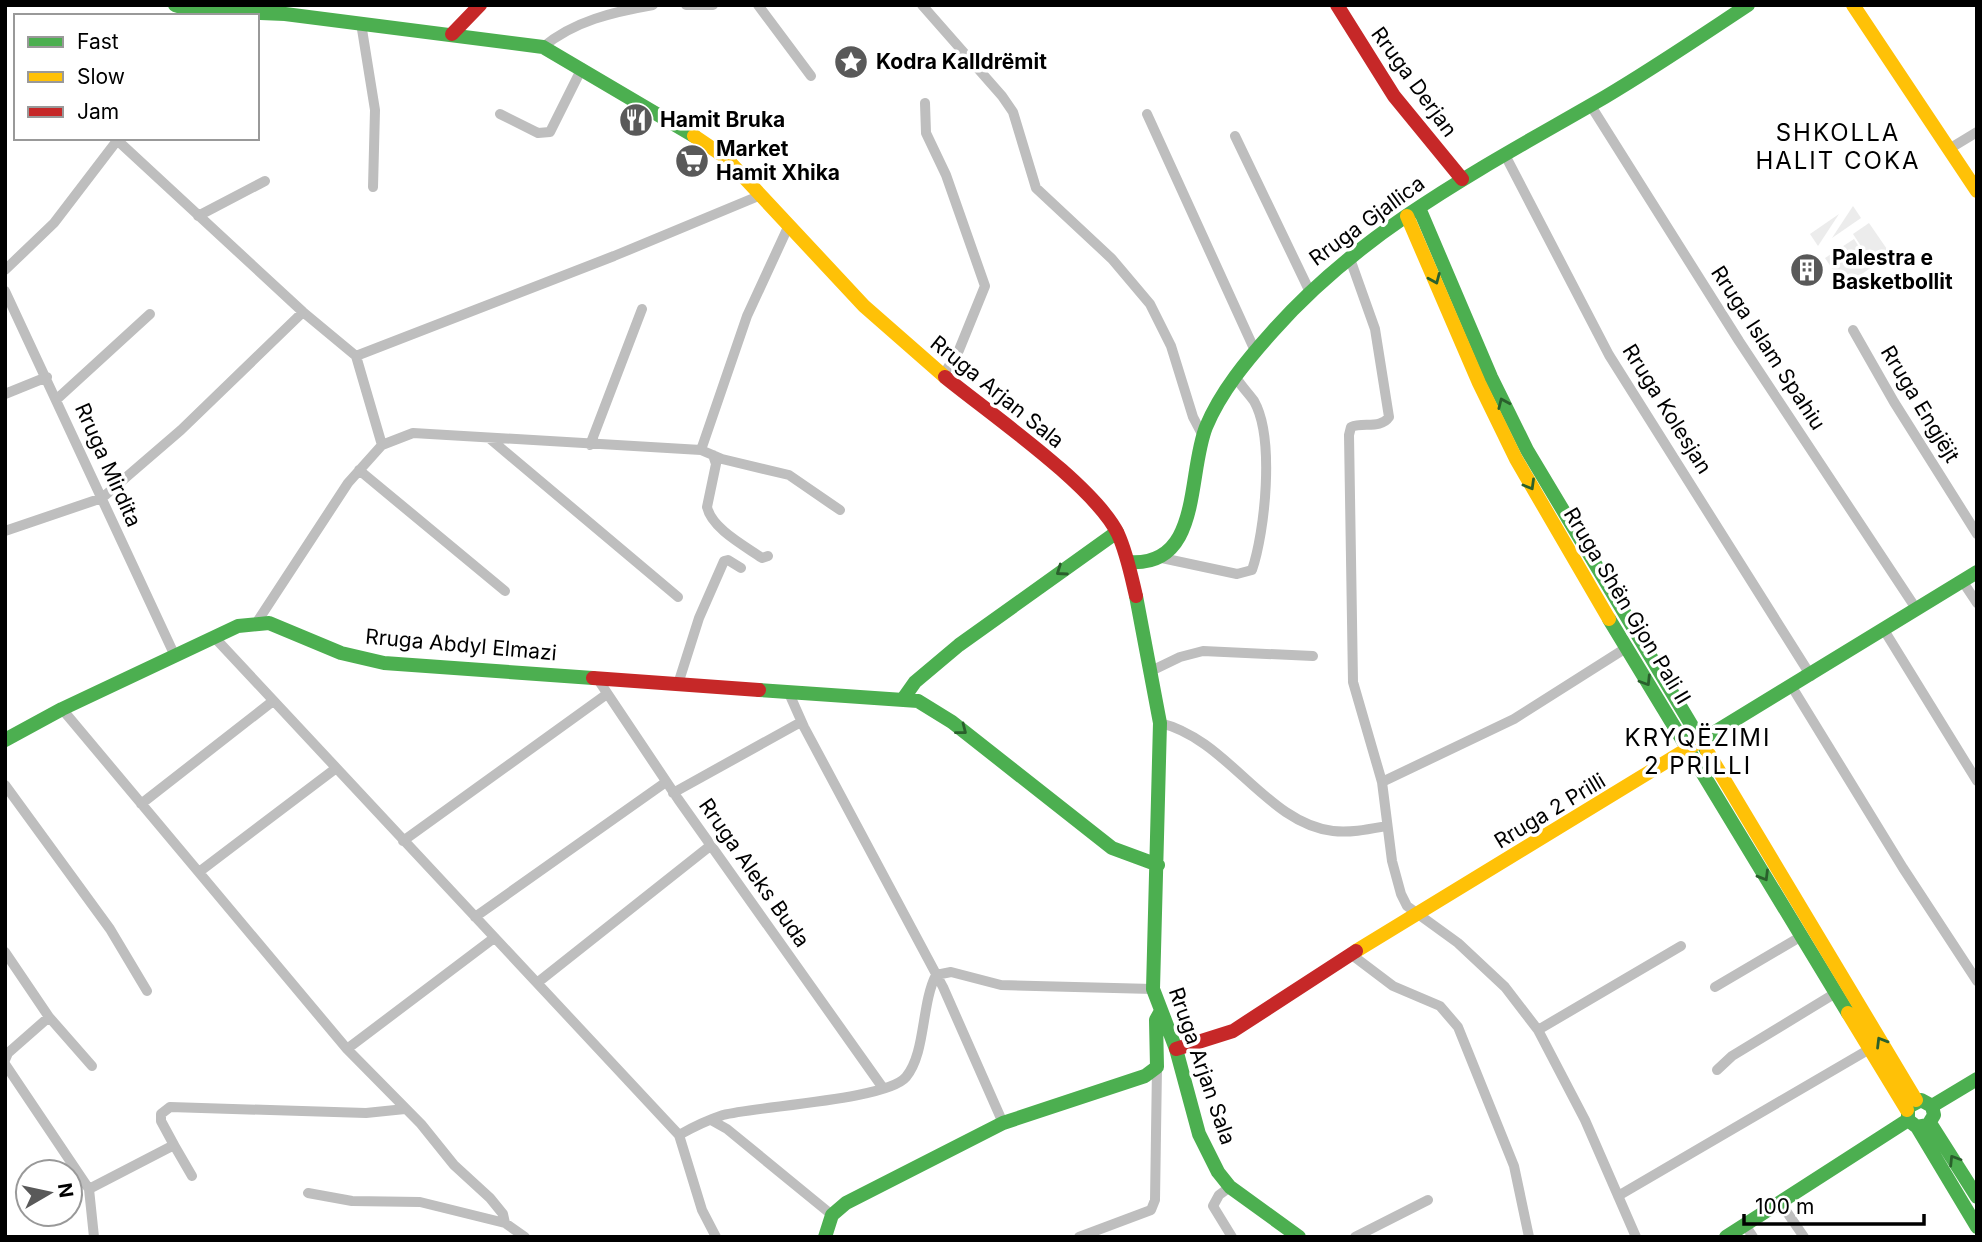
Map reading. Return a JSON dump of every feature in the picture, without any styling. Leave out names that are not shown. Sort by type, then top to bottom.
[{"type":"street","name":"Rruga Arjan Sala","points":[[175,5],[189,13],[285,14],[542,47],[582,68],[698,137],[725,157],[864,306],[917,354],[1092,499],[1117,532],[1129,562],[1160,723],[1153,989],[1176,1049],[1199,1135],[1218,1172],[1230,1187],[1299,1237]]},
{"type":"street","points":[[452,34],[480,5]]},
{"type":"street","points":[[542,47],[574,26],[603,16],[653,5]]},
{"type":"street","points":[[686,5],[713,5]]},
{"type":"street","points":[[758,5],[811,76]]},
{"type":"street","points":[[922,5],[1013,112],[1036,188],[1112,259],[1150,304],[1171,346],[1193,417],[1203,436]]},
{"type":"street","name":"Rruga Gjallica","points":[[1162,558],[1177,544],[1184,528],[1191,481],[1212,413],[1256,353],[1310,290],[1349,256],[1462,179],[1591,106],[1748,5]]},
{"type":"street","points":[[1853,5],[1977,191]]},
{"type":"street","name":"Rruga Derjan","points":[[1340,6],[1377,74],[1425,137],[1462,179]]},
{"type":"street","points":[[360,23],[375,110],[373,187]]},
{"type":"street","points":[[500,114],[538,133],[550,132],[582,68]]},
{"type":"street","points":[[925,103],[926,133],[946,175],[985,286],[959,350],[944,374]]},
{"type":"street","name":"Rruga Islam Spahiu","points":[[1591,106],[1739,341],[1917,610]]},
{"type":"street","points":[[1147,114],[1256,353]]},
{"type":"street","points":[[1949,149],[1977,132]]},
{"type":"street","points":[[1235,136],[1310,290]]},
{"type":"street","points":[[5,270],[54,223],[117,140]]},
{"type":"street","points":[[119,140],[303,312],[356,356],[383,445]]},
{"type":"street","name":"Rruga Kolesjan","points":[[1505,155],[1609,355],[1811,676]]},
{"type":"street","points":[[198,216],[265,181]]},
{"type":"street","points":[[356,356],[614,257],[761,195]]},
{"type":"street","name":"Rruga Shën Gjon Pali II","points":[[1413,212],[1498,425],[1626,648],[1695,747],[1916,1116],[1977,1227]]},
{"type":"street","name":"Rruga Shën Gjon Pali II","points":[[1413,212],[1520,438],[1800,937],[1868,1050],[1977,1198]]},
{"type":"street","points":[[701,450],[747,316],[789,225]]},
{"type":"street","points":[[1349,256],[1375,329],[1389,417],[1377,424],[1351,427],[1349,435],[1353,682],[1382,782],[1387,826],[1401,894],[1407,906],[1481,963],[1514,997],[1538,1030],[1585,1120],[1636,1237]]},
{"type":"street","name":"Rruga Mirdita","points":[[5,291],[175,656]]},
{"type":"street","points":[[590,445],[642,309]]},
{"type":"street","points":[[5,531],[102,498],[181,430],[303,312]]},
{"type":"street","points":[[57,399],[150,314]]},
{"type":"street","name":"Rruga Engjëjt","points":[[1853,330],[1894,402],[1977,534]]},
{"type":"street","points":[[5,394],[47,377]]},
{"type":"street","points":[[1129,562],[1146,564],[1162,558],[1237,574],[1252,570],[1265,499],[1266,468],[1258,414],[1254,402],[1237,379]]},
{"type":"street","points":[[5,740],[62,709],[175,656],[257,622],[359,470],[383,445],[412,433],[701,450],[789,475],[839,510]]},
{"type":"street","points":[[489,438],[678,597]]},
{"type":"street","points":[[713,455],[716,464],[708,514],[729,535],[762,558],[768,556]]},
{"type":"street","points":[[359,470],[505,591]]},
{"type":"street","points":[[903,699],[915,682],[959,645],[1117,532]]},
{"type":"street","points":[[678,684],[699,618],[724,561],[728,560],[741,568]]},
{"type":"street","name":"Rruga 2 Prilli","points":[[1176,1049],[1228,1035],[1352,955],[1977,572]]},
{"type":"street","points":[[1963,582],[1977,603]]},
{"type":"street","name":"Rruga Abdyl Elmazi","points":[[257,622],[269,623],[341,653],[384,663],[903,699],[931,706],[1112,848],[1158,865]]},
{"type":"street","points":[[1885,630],[1977,781]]},
{"type":"street","points":[[215,638],[679,1135],[702,1210],[716,1237]]},
{"type":"street","points":[[1382,782],[1514,719],[1626,648]]},
{"type":"street","points":[[1151,671],[1180,657],[1203,651],[1313,656]]},
{"type":"street","name":"Rruga Aleks Buda","points":[[597,678],[673,793],[883,1088]]},
{"type":"street","points":[[1792,687],[1903,868],[1977,981]]},
{"type":"street","points":[[788,691],[801,722],[936,975],[1003,1123]]},
{"type":"street","points":[[402,841],[607,694]]},
{"type":"street","points":[[141,804],[273,701]]},
{"type":"street","points":[[62,709],[347,1049],[454,1165],[490,1198],[503,1214],[505,1223]]},
{"type":"street","points":[[673,793],[801,722]]},
{"type":"street","points":[[1160,723],[1189,733],[1223,757],[1270,799],[1305,821],[1335,831],[1387,826]]},
{"type":"street","points":[[199,872],[335,769]]},
{"type":"street","points":[[475,917],[666,782]]},
{"type":"street","points":[[5,785],[110,929],[147,991]]},
{"type":"street","points":[[537,983],[710,846]]},
{"type":"street","points":[[1715,987],[1800,937]]},
{"type":"street","points":[[347,1049],[495,938]]},
{"type":"street","points":[[1538,1030],[1681,946]]},
{"type":"street","points":[[5,952],[49,1017],[92,1066]]},
{"type":"street","points":[[1352,955],[1393,986],[1440,1006],[1458,1027],[1514,1166],[1529,1237]]},
{"type":"street","points":[[936,975],[951,972],[1001,985],[1153,989]]},
{"type":"street","points":[[679,1135],[711,1120],[898,1084],[912,1067],[930,988],[936,975]]},
{"type":"street","points":[[1717,1070],[1732,1056],[1834,994]]},
{"type":"street","points":[[1079,1237],[1151,1210],[1155,1200],[1156,1020],[1161,1011]]},
{"type":"street","points":[[49,1017],[8,1053],[5,1062],[89,1189],[94,1237]]},
{"type":"street","points":[[1618,1196],[1868,1050]]},
{"type":"street","points":[[825,1237],[832,1214],[882,1182],[1003,1123],[1144,1076],[1157,1067]]},
{"type":"street","points":[[1726,1237],[1749,1231],[1780,1202],[1916,1116],[1934,1115],[1932,1106],[1977,1079]]},
{"type":"street","points":[[192,1176],[161,1121],[161,1114],[170,1107],[366,1113],[405,1109]]},
{"type":"street","points":[[711,1120],[727,1129],[832,1214]]},
{"type":"street","points":[[89,1189],[174,1145]]},
{"type":"street","points":[[1230,1187],[1219,1195],[1213,1206],[1233,1237]]},
{"type":"street","points":[[308,1193],[352,1201],[420,1202],[505,1223],[525,1237]]},
{"type":"street","points":[[1355,1237],[1428,1199]]},
{"type":"street","points":[[1780,1202],[1804,1237]]},
{"type":"shaded area","points":[[1853,206],[1861,218],[1832,238]]},
{"type":"shaded area","points":[[1839,214],[1818,246],[1810,234]]},
{"type":"shaded area","points":[[1869,223],[1891,255],[1874,266],[1853,234]]},
{"type":"shaded area","points":[[1854,239],[1872,267],[1844,286],[1825,258]]},
{"type":"traffic: fast","points":[[175,5],[191,10],[285,14],[543,47],[694,136]]},
{"type":"traffic: fast","points":[[1129,562],[1152,560],[1169,550],[1180,534],[1188,514],[1200,447],[1212,414],[1244,365],[1309,294],[1347,260],[1429,201],[1623,86],[1748,5]]},
{"type":"traffic: fast","points":[[1419,208],[1491,377],[1527,450],[1707,751]]},
{"type":"traffic: fast","points":[[903,699],[915,682],[959,645],[1117,532]]},
{"type":"traffic: fast","points":[[1697,743],[1977,572]]},
{"type":"traffic: fast","points":[[1136,596],[1160,723],[1153,989],[1176,1049],[1199,1134],[1218,1172],[1230,1187],[1299,1237]]},
{"type":"traffic: fast","points":[[1609,619],[1848,1013]]},
{"type":"traffic: fast","points":[[5,740],[62,709],[238,626],[269,623],[341,653],[384,663],[593,678]]},
{"type":"traffic: fast","points":[[759,690],[918,701],[952,722],[1112,848],[1158,865]]},
{"type":"traffic: fast","points":[[825,1237],[832,1215],[846,1203],[1003,1123],[1145,1076],[1157,1067],[1156,1020],[1161,1011]]},
{"type":"traffic: fast","points":[[1932,1106],[1977,1079]]},
{"type":"traffic: fast","points":[[1917,1127],[1928,1125],[1934,1115],[1932,1106],[1921,1100],[1908,1107],[1908,1120],[1917,1127],[1977,1227]]},
{"type":"traffic: fast","points":[[1726,1237],[1908,1120]]},
{"type":"traffic: fast","points":[[1930,1123],[1977,1197]]},
{"type":"traffic: slow","points":[[1853,5],[1977,191]]},
{"type":"traffic: slow","points":[[694,136],[725,157],[864,306],[945,377]]},
{"type":"traffic: slow","points":[[1407,216],[1479,383],[1516,459],[1609,619]]},
{"type":"traffic: slow","points":[[1356,951],[1697,743]]},
{"type":"traffic: slow","points":[[1707,751],[1916,1100]]},
{"type":"traffic: slow","points":[[1848,1013],[1907,1110]]},
{"type":"traffic: jam","points":[[452,34],[480,5]]},
{"type":"traffic: jam","points":[[1337,5],[1394,96],[1462,179]]},
{"type":"traffic: jam","points":[[945,377],[1065,473],[1106,515],[1121,542],[1136,596]]},
{"type":"traffic: jam","points":[[593,678],[759,690]]},
{"type":"traffic: jam","points":[[1176,1049],[1233,1031],[1356,951]]},
{"type":"place","name":"Kodra Kalldrëmit","points":[[851,62]]},
{"type":"place","name":"Hamit Bruka","points":[[636,120]]},
{"type":"place","name":"Market Hamit Xhika","points":[[692,161]]},
{"type":"place","name":"Palestra e Basketbollit","points":[[1807,270]]},
{"type":"district","name":"SHKOLLA HALIT COKA","points":[[1838,147]]},
{"type":"district","name":"KRYQËZIMI 2 PRILLI","points":[[1698,752]]}]
